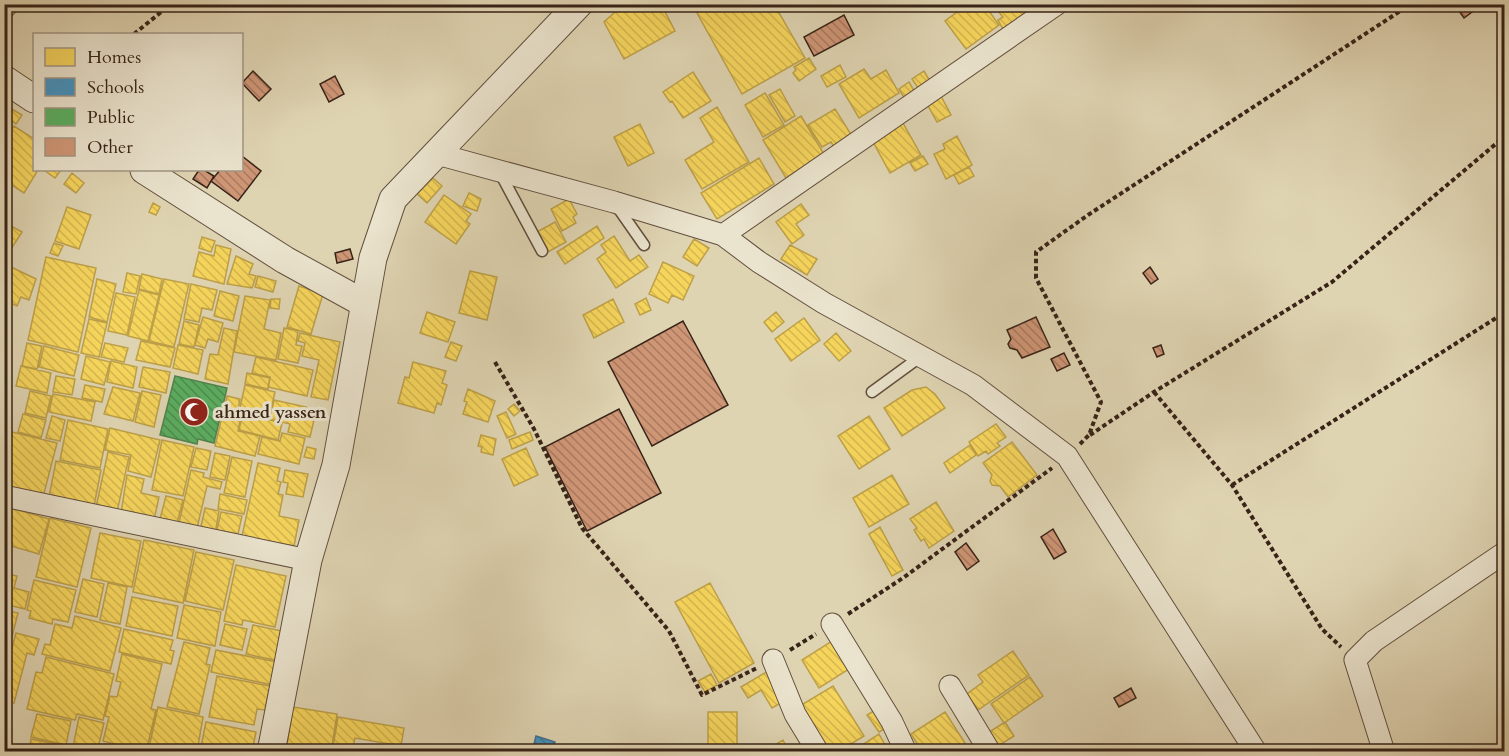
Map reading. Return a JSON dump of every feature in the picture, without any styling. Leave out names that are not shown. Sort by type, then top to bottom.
[{"type":"street","points":[[4,8],[8,4]]},
{"type":"street","points":[[271,752],[308,560],[336,465],[373,258],[393,199],[579,4]]},
{"type":"street","points":[[723,235],[1056,4]]},
{"type":"street","points":[[4,79],[33,98]]},
{"type":"street","points":[[437,154],[614,202],[723,235],[824,303],[973,386],[1067,456],[1256,752]]},
{"type":"street","points":[[146,171],[285,260],[365,304]]},
{"type":"street","points":[[4,496],[308,560]]},
{"type":"street","points":[[1384,752],[1355,660],[1374,641],[1504,553]]},
{"type":"street","points":[[832,624],[892,722],[906,752]]},
{"type":"street","points":[[773,660],[795,714],[818,752]]},
{"type":"street","points":[[950,686],[990,752]]},
{"type":"lane","points":[[499,171],[542,250]]},
{"type":"lane","points":[[614,202],[644,245]]},
{"type":"lane","points":[[872,392],[920,357]]},
{"type":"path","points":[[135,33],[171,4]]},
{"type":"path","points":[[1089,435],[1101,402],[1036,278],[1036,252],[1088,215],[1411,4]]},
{"type":"path","points":[[495,362],[534,429],[582,528],[669,631],[702,695],[773,660],[903,578],[1067,456],[1089,435],[1332,282],[1504,137]]},
{"type":"path","points":[[1232,484],[1504,313]]},
{"type":"path","points":[[1154,392],[1232,484],[1322,629],[1355,660]]},
{"type":"building: Homes","points":[[624,4],[661,4],[675,31],[624,59],[604,22]]},
{"type":"building: Homes","points":[[692,4],[774,4],[805,58],[742,94]]},
{"type":"building: Homes","points":[[968,4],[984,4],[999,25],[966,49],[945,21]]},
{"type":"building: Homes","points":[[992,4],[1034,4],[1037,10],[1004,31],[998,20],[1003,17]]},
{"type":"building: Homes","points":[[809,58],[816,69],[799,81],[793,73],[796,70],[794,67]]},
{"type":"building: Homes","points":[[840,65],[846,77],[827,87],[821,76]]},
{"type":"building: Homes","points":[[864,69],[871,79],[886,70],[899,93],[859,118],[839,84]]},
{"type":"building: Homes","points":[[924,71],[931,83],[920,91],[912,79]]},
{"type":"building: Homes","points":[[693,72],[711,101],[683,118],[663,92]]},
{"type":"building: Homes","points":[[909,82],[916,94],[906,101],[899,89]]},
{"type":"building: Homes","points":[[780,89],[795,116],[785,122],[769,95]]},
{"type":"building: Homes","points":[[765,93],[784,125],[763,137],[745,105]]},
{"type":"building: Homes","points":[[941,96],[951,115],[937,122],[927,104]]},
{"type":"building: Homes","points":[[717,107],[749,162],[702,189],[685,160],[714,142],[700,118]]},
{"type":"building: Homes","points":[[10,108],[22,115],[16,124],[5,116]]},
{"type":"building: Homes","points":[[835,109],[852,136],[834,147],[831,142],[822,147],[808,125]]},
{"type":"building: Homes","points":[[801,116],[824,154],[786,178],[763,140]]},
{"type":"building: Homes","points":[[903,123],[921,155],[890,173],[872,140]]},
{"type":"building: Homes","points":[[640,124],[654,153],[628,166],[614,137]]},
{"type":"building: Homes","points":[[4,126],[11,130],[14,126],[33,138],[33,171],[37,171],[24,193],[4,180]]},
{"type":"building: Homes","points":[[957,136],[972,165],[946,179],[934,154],[945,149],[943,144]]},
{"type":"building: Homes","points":[[923,156],[928,164],[915,171],[910,163]]},
{"type":"building: Homes","points":[[759,158],[774,184],[717,219],[701,193]]},
{"type":"building: Homes","points":[[969,167],[974,176],[959,184],[954,175]]},
{"type":"building: Homes","points":[[45,171],[60,171],[55,178]]},
{"type":"building: Homes","points":[[72,173],[84,183],[76,193],[64,184]]},
{"type":"building: Homes","points":[[433,178],[442,186],[427,203],[417,194]]},
{"type":"building: Homes","points":[[469,193],[481,199],[477,211],[463,206]]},
{"type":"building: Homes","points":[[444,195],[471,214],[466,221],[470,224],[456,244],[425,222]]},
{"type":"building: Homes","points":[[569,199],[577,214],[573,217],[576,223],[562,231],[551,209]]},
{"type":"building: Homes","points":[[153,203],[160,207],[156,215],[149,212]]},
{"type":"building: Homes","points":[[801,204],[809,215],[796,224],[804,235],[792,244],[776,222]]},
{"type":"building: Homes","points":[[67,207],[91,215],[79,249],[55,241]]},
{"type":"building: Homes","points":[[4,222],[22,232],[4,260]]},
{"type":"building: Homes","points":[[555,222],[566,242],[546,253],[535,233]]},
{"type":"building: Homes","points":[[597,226],[604,238],[565,264],[557,252]]},
{"type":"building: Homes","points":[[614,236],[630,261],[639,255],[648,267],[616,288],[597,259],[606,252],[601,245]]},
{"type":"building: Homes","points":[[202,237],[215,241],[211,252],[199,248]]},
{"type":"building: Homes","points":[[694,239],[709,248],[697,266],[683,257]]},
{"type":"building: Homes","points":[[54,243],[63,246],[58,256],[50,253]]},
{"type":"building: Homes","points":[[216,245],[231,249],[224,284],[193,276],[199,252],[214,256]]},
{"type":"building: Homes","points":[[790,245],[817,259],[807,275],[781,259]]},
{"type":"building: Homes","points":[[236,256],[253,264],[249,274],[256,276],[252,288],[227,284]]},
{"type":"building: Homes","points":[[46,257],[96,268],[78,352],[28,340]]},
{"type":"building: Homes","points":[[663,262],[694,276],[683,300],[672,295],[668,303],[649,294]]},
{"type":"building: Homes","points":[[11,267],[36,279],[29,300],[21,297],[17,306],[4,300],[4,281]]},
{"type":"building: Homes","points":[[470,271],[497,277],[487,320],[459,313]]},
{"type":"building: Homes","points":[[127,273],[140,276],[136,294],[123,292]]},
{"type":"building: Homes","points":[[142,274],[162,279],[159,294],[139,289]]},
{"type":"building: Homes","points":[[258,276],[276,281],[273,292],[255,287]]},
{"type":"building: Homes","points":[[97,279],[116,284],[107,322],[89,317]]},
{"type":"building: Homes","points":[[164,279],[189,284],[174,347],[149,341]]},
{"type":"building: Homes","points":[[191,284],[217,290],[212,310],[202,308],[199,322],[184,319]]},
{"type":"building: Homes","points":[[299,286],[323,294],[311,334],[287,327]]},
{"type":"building: Homes","points":[[139,290],[159,295],[148,341],[128,336]]},
{"type":"building: Homes","points":[[220,291],[239,296],[233,321],[214,316]]},
{"type":"building: Homes","points":[[116,293],[135,297],[127,335],[108,331]]},
{"type":"building: Homes","points":[[245,296],[270,300],[264,329],[281,333],[276,360],[234,352]]},
{"type":"building: Homes","points":[[646,298],[651,310],[640,315],[635,304]]},
{"type":"building: Homes","points":[[271,299],[280,299],[279,309],[270,308]]},
{"type":"building: Homes","points":[[613,299],[624,322],[594,338],[583,315]]},
{"type":"building: Homes","points":[[427,312],[455,322],[448,342],[420,333]]},
{"type":"building: Homes","points":[[776,312],[784,322],[772,332],[764,322]]},
{"type":"building: Homes","points":[[203,317],[223,323],[218,342],[208,339],[205,348],[195,345]]},
{"type":"building: Homes","points":[[804,318],[820,340],[791,361],[775,339]]},
{"type":"building: Homes","points":[[89,319],[107,323],[99,357],[81,353]]},
{"type":"building: Homes","points":[[184,321],[199,325],[194,347],[179,344]]},
{"type":"building: Homes","points":[[224,328],[237,331],[228,384],[205,379],[210,354],[218,355]]},
{"type":"building: Homes","points":[[284,328],[298,331],[296,345],[302,346],[298,363],[278,359]]},
{"type":"building: Homes","points":[[300,333],[340,342],[328,400],[311,397],[319,360],[302,356],[305,343],[298,341]]},
{"type":"building: Homes","points":[[836,333],[851,351],[839,361],[824,344]]},
{"type":"building: Homes","points":[[141,341],[175,348],[170,367],[136,360]]},
{"type":"building: Homes","points":[[451,342],[462,346],[456,361],[445,357]]},
{"type":"building: Homes","points":[[27,343],[42,346],[37,369],[22,366]]},
{"type":"building: Homes","points":[[105,343],[128,348],[124,362],[101,357]]},
{"type":"building: Homes","points":[[178,345],[203,350],[198,374],[173,368]]},
{"type":"building: Homes","points":[[44,346],[79,355],[74,376],[39,367]]},
{"type":"building: Homes","points":[[86,356],[110,362],[104,385],[81,379]]},
{"type":"building: Homes","points":[[256,357],[313,370],[307,396],[268,387],[270,377],[252,373]]},
{"type":"building: Homes","points":[[111,361],[137,367],[133,388],[107,382]]},
{"type":"building: Homes","points":[[413,362],[446,371],[442,383],[447,385],[441,405],[437,403],[434,413],[398,403],[405,377],[409,378]]},
{"type":"building: Homes","points":[[21,366],[51,373],[47,393],[16,386]]},
{"type":"building: Homes","points":[[143,367],[170,372],[166,393],[139,387]]},
{"type":"building: Homes","points":[[247,373],[270,378],[268,389],[245,384]]},
{"type":"building: Homes","points":[[56,376],[75,379],[72,395],[53,392]]},
{"type":"building: Homes","points":[[85,385],[105,389],[102,402],[82,398]]},
{"type":"building: Homes","points":[[245,385],[275,392],[269,418],[239,412]]},
{"type":"building: Homes","points":[[113,387],[140,393],[133,421],[104,414]]},
{"type":"building: Homes","points":[[926,387],[935,394],[945,408],[902,436],[884,408],[912,390]]},
{"type":"building: Homes","points":[[468,389],[495,401],[488,422],[463,414]]},
{"type":"building: Homes","points":[[30,391],[51,396],[46,418],[25,413]]},
{"type":"building: Homes","points":[[142,391],[161,395],[154,427],[135,422]]},
{"type":"building: Homes","points":[[53,394],[95,402],[91,421],[49,412]]},
{"type":"building: Homes","points":[[227,396],[240,399],[236,419],[223,416]]},
{"type":"building: Homes","points":[[274,400],[306,407],[304,418],[314,420],[310,437],[288,432],[290,424],[270,419]]},
{"type":"building: Homes","points":[[514,404],[520,411],[514,416],[508,409]]},
{"type":"building: Homes","points":[[238,412],[282,423],[278,440],[239,430],[241,421],[236,420]]},
{"type":"building: Homes","points":[[506,412],[516,434],[507,438],[497,416]]},
{"type":"building: Homes","points":[[23,414],[46,420],[41,438],[18,432]]},
{"type":"building: Homes","points":[[52,416],[65,420],[60,441],[46,438]]},
{"type":"building: Homes","points":[[869,416],[890,449],[859,469],[838,436]]},
{"type":"building: Homes","points":[[222,417],[240,421],[238,431],[260,436],[255,456],[215,446]]},
{"type":"building: Homes","points":[[68,420],[108,429],[100,468],[60,460]]},
{"type":"building: Homes","points":[[996,424],[1006,437],[997,443],[1000,446],[988,454],[986,451],[978,456],[969,442]]},
{"type":"building: Homes","points":[[110,428],[160,440],[151,477],[128,471],[131,455],[105,450]]},
{"type":"building: Homes","points":[[12,432],[57,443],[43,497],[4,487],[4,460]]},
{"type":"building: Homes","points":[[530,432],[533,440],[512,449],[509,440]]},
{"type":"building: Homes","points":[[282,433],[305,438],[299,464],[258,454],[262,437],[280,441]]},
{"type":"building: Homes","points":[[481,435],[496,439],[493,455],[481,452],[482,447],[478,446]]},
{"type":"building: Homes","points":[[162,440],[194,447],[183,496],[152,490]]},
{"type":"building: Homes","points":[[1012,442],[1037,475],[1008,497],[1000,486],[992,485],[990,481],[992,475],[983,463]]},
{"type":"building: Homes","points":[[970,445],[976,455],[950,473],[944,463]]},
{"type":"building: Homes","points":[[307,447],[316,449],[314,459],[304,457]]},
{"type":"building: Homes","points":[[196,448],[211,451],[207,470],[191,467]]},
{"type":"building: Homes","points":[[526,448],[538,475],[514,486],[502,459]]},
{"type":"building: Homes","points":[[108,452],[129,457],[117,512],[96,507]]},
{"type":"building: Homes","points":[[215,453],[230,456],[225,480],[210,477]]},
{"type":"building: Homes","points":[[232,457],[252,461],[245,497],[224,493]]},
{"type":"building: Homes","points":[[56,461],[101,470],[94,506],[49,497]]},
{"type":"building: Homes","points":[[258,463],[280,468],[277,481],[281,482],[278,494],[283,495],[279,516],[299,520],[294,546],[242,536]]},
{"type":"building: Homes","points":[[191,470],[204,473],[203,477],[222,482],[220,489],[207,486],[197,528],[179,523]]},
{"type":"building: Homes","points":[[285,470],[308,474],[303,497],[286,494],[288,483],[283,482]]},
{"type":"building: Homes","points":[[127,475],[144,479],[141,493],[159,497],[154,520],[121,513]]},
{"type":"building: Homes","points":[[892,475],[909,504],[869,527],[853,498]]},
{"type":"building: Homes","points":[[220,494],[247,500],[244,514],[218,509]]},
{"type":"building: Homes","points":[[166,496],[183,500],[176,527],[159,523]]},
{"type":"building: Homes","points":[[936,502],[954,531],[929,548],[924,539],[921,541],[914,530],[917,528],[910,519]]},
{"type":"building: Homes","points":[[4,506],[49,519],[39,554],[4,544]]},
{"type":"building: Homes","points":[[205,508],[219,511],[215,534],[200,531]]},
{"type":"building: Homes","points":[[221,512],[242,516],[238,534],[217,530]]},
{"type":"building: Homes","points":[[50,518],[91,528],[77,587],[36,577]]},
{"type":"building: Homes","points":[[880,527],[903,570],[892,576],[869,534]]},
{"type":"building: Homes","points":[[100,533],[141,541],[132,587],[91,578]]},
{"type":"building: Homes","points":[[144,540],[194,550],[183,603],[133,592]]},
{"type":"building: Homes","points":[[196,552],[234,560],[223,610],[185,601]]},
{"type":"building: Homes","points":[[236,565],[286,576],[275,627],[243,620],[242,625],[224,621]]},
{"type":"building: Homes","points":[[4,573],[17,576],[14,588],[29,592],[25,609],[4,604]]},
{"type":"building: Homes","points":[[83,579],[104,584],[97,617],[75,612]]},
{"type":"building: Homes","points":[[34,580],[76,590],[68,622],[53,619],[52,624],[29,618],[31,611],[27,610]]},
{"type":"building: Homes","points":[[108,583],[127,587],[120,624],[100,620]]},
{"type":"building: Homes","points":[[710,583],[754,663],[719,683],[675,602]]},
{"type":"building: Homes","points":[[132,597],[178,606],[172,636],[126,626]]},
{"type":"building: Homes","points":[[184,605],[221,612],[215,646],[177,638]]},
{"type":"building: Homes","points":[[4,610],[18,613],[11,641],[4,640]]},
{"type":"building: Homes","points":[[75,616],[121,628],[110,671],[42,654],[45,644],[50,645],[55,624],[72,628]]},
{"type":"building: Homes","points":[[225,624],[247,629],[242,650],[220,645]]},
{"type":"building: Homes","points":[[253,625],[282,631],[275,660],[246,654]]},
{"type":"building: Homes","points":[[124,629],[173,640],[170,650],[174,651],[171,664],[119,652]]},
{"type":"building: Homes","points":[[16,633],[39,639],[34,655],[27,653],[14,703],[4,700],[4,654],[5,650],[11,652]]},
{"type":"building: Homes","points":[[832,641],[849,669],[819,688],[802,660]]},
{"type":"building: Homes","points":[[184,642],[210,648],[206,664],[210,665],[199,714],[167,707]]},
{"type":"building: Homes","points":[[216,650],[277,662],[273,685],[211,672]]},
{"type":"building: Homes","points":[[1013,651],[1029,675],[978,710],[967,694],[983,682],[978,675]]},
{"type":"building: Homes","points":[[122,654],[162,664],[151,709],[156,710],[146,752],[103,741],[109,717],[105,716],[110,696],[117,697],[121,682],[116,681]]},
{"type":"building: Homes","points":[[46,657],[114,674],[103,720],[77,714],[75,720],[27,709],[36,672],[42,673]]},
{"type":"building: Homes","points":[[768,671],[786,700],[772,708],[761,690],[748,698],[741,687]]},
{"type":"building: Homes","points":[[711,674],[717,685],[705,692],[698,681]]},
{"type":"building: Homes","points":[[217,676],[270,686],[265,710],[257,709],[254,725],[209,717]]},
{"type":"building: Homes","points":[[1030,677],[1043,696],[1004,723],[991,704]]},
{"type":"building: Homes","points":[[833,686],[864,736],[838,752],[825,752],[798,707]]},
{"type":"building: Homes","points":[[158,707],[203,717],[197,752],[148,752]]},
{"type":"building: Homes","points":[[293,707],[337,714],[331,752],[286,752]]},
{"type":"building: Homes","points":[[877,709],[888,727],[879,732],[867,715]]},
{"type":"building: Homes","points":[[708,712],[737,712],[737,752],[708,752]]},
{"type":"building: Homes","points":[[945,712],[965,743],[952,752],[916,752],[920,748],[911,734]]},
{"type":"building: Homes","points":[[37,714],[71,721],[66,745],[31,737]]},
{"type":"building: Homes","points":[[79,717],[104,723],[97,752],[72,752]]},
{"type":"building: Homes","points":[[338,717],[404,728],[401,746],[355,738],[352,752],[332,752]]},
{"type":"building: Homes","points":[[206,722],[256,732],[252,752],[200,752]]},
{"type":"building: Homes","points":[[1005,722],[1014,736],[995,748],[986,734]]},
{"type":"building: Homes","points":[[879,734],[889,752],[851,752]]},
{"type":"building: Homes","points":[[31,739],[66,746],[65,752],[29,752]]},
{"type":"building: Homes","points":[[783,740],[789,752],[763,752]]},
{"type":"building: Homes","points":[[104,744],[139,752],[102,752]]},
{"type":"building: Homes","points":[[975,744],[980,752],[962,752]]},
{"type":"building: Schools","points":[[536,736],[555,742],[553,752],[532,752]]},
{"type":"building: Public","name":"ahmed yassen","points":[[175,376],[227,388],[214,443],[198,439],[197,444],[160,435]]},
{"type":"building: Other","points":[[1454,4],[1473,4],[1476,9],[1464,18]]},
{"type":"building: Other","points":[[844,15],[854,35],[814,56],[804,37]]},
{"type":"building: Other","points":[[253,71],[271,89],[259,101],[243,82]]},
{"type":"building: Other","points":[[335,76],[344,94],[329,102],[320,84]]},
{"type":"building: Other","points":[[243,157],[261,171],[238,201],[211,181],[219,171],[243,171]]},
{"type":"building: Other","points":[[198,171],[206,171],[214,176],[207,188],[193,179]]},
{"type":"building: Other","points":[[350,249],[353,259],[337,263],[335,253]]},
{"type":"building: Other","points":[[1150,267],[1158,279],[1151,284],[1143,273]]},
{"type":"building: Other","points":[[1036,317],[1050,347],[1022,358],[1017,350],[1010,348],[1008,344],[1011,339],[1007,330]]},
{"type":"building: Other","points":[[683,321],[728,405],[652,446],[608,362]]},
{"type":"building: Other","points":[[1161,345],[1164,354],[1157,357],[1153,348]]},
{"type":"building: Other","points":[[1064,353],[1070,365],[1057,371],[1051,359]]},
{"type":"building: Other","points":[[619,409],[661,493],[587,531],[545,447]]},
{"type":"building: Other","points":[[1053,529],[1066,552],[1054,559],[1041,537]]},
{"type":"building: Other","points":[[966,543],[979,561],[967,570],[955,552]]},
{"type":"building: Other","points":[[1131,688],[1136,698],[1119,707],[1114,698]]},
{"type":"place","name":"ahmed yassen","points":[[194,412]]}]
